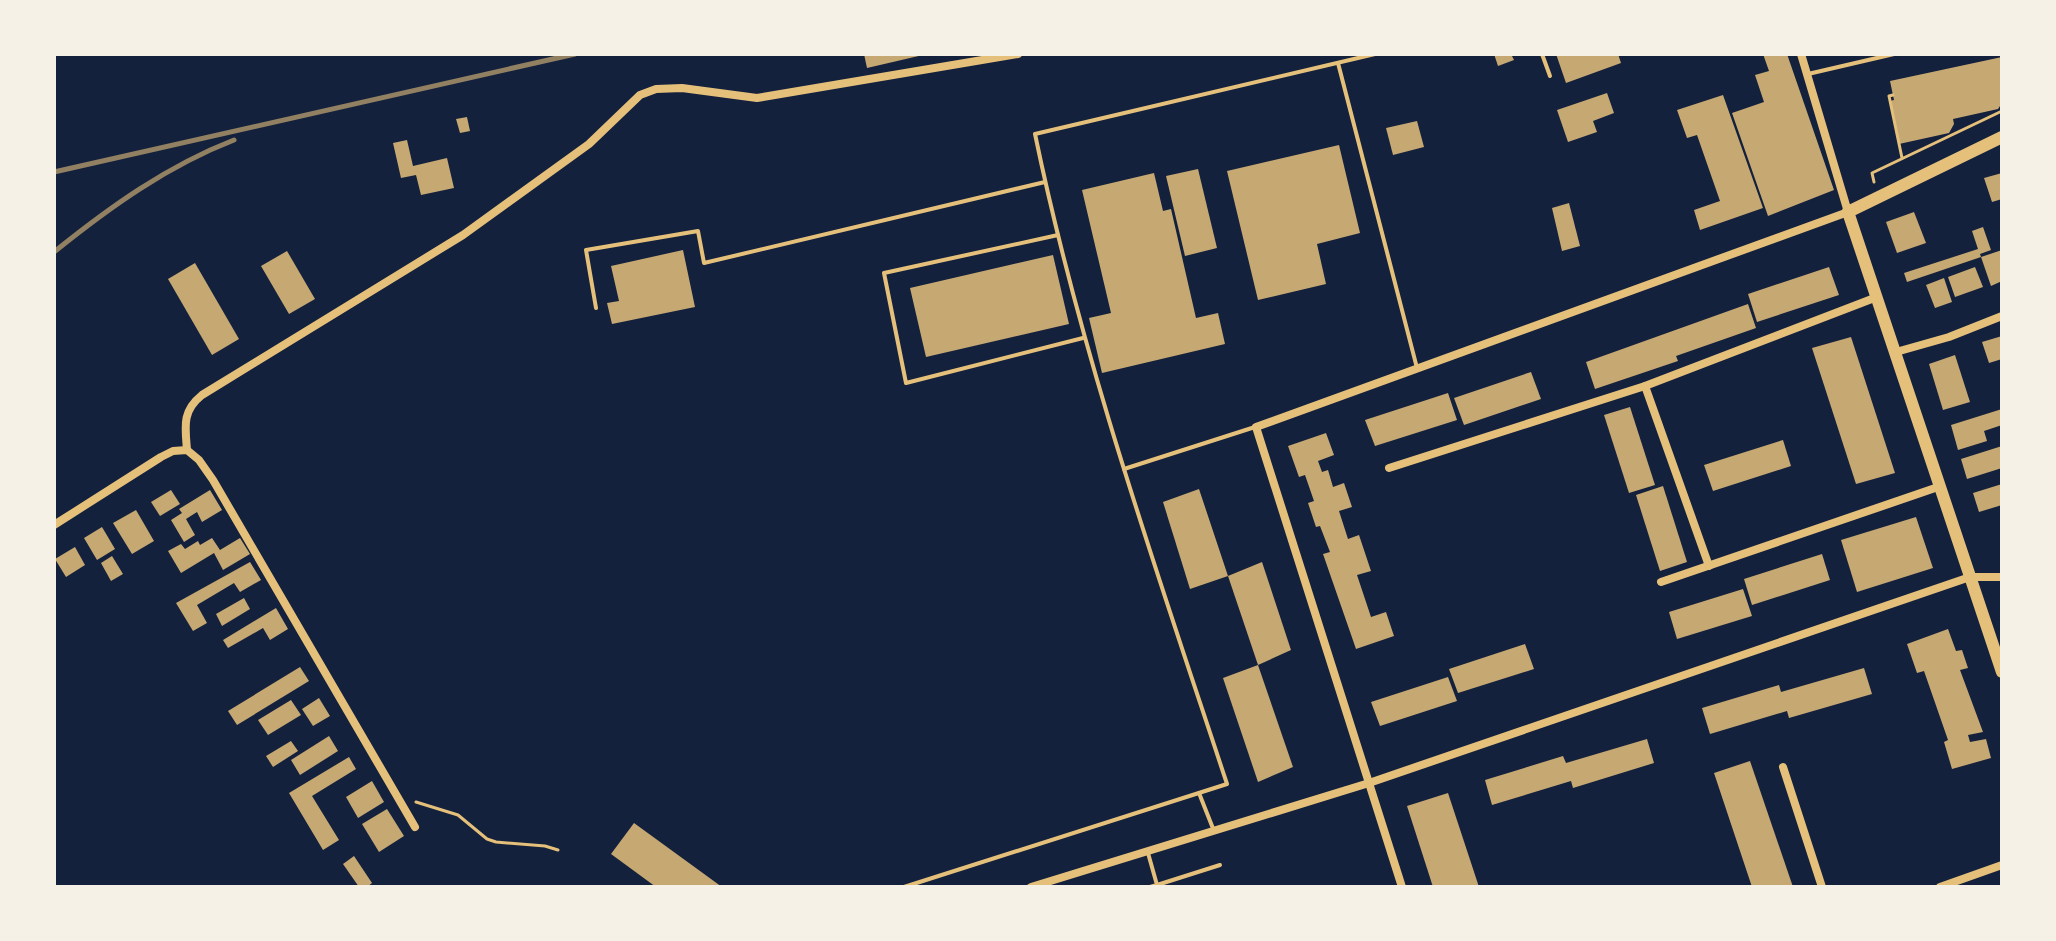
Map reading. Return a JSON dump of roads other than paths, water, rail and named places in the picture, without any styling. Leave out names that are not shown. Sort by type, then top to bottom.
[{"type":"main road","points":[[2002,137],[1848,212],[2002,672]]},
{"type":"street","points":[[187,450],[186,414],[192,403],[202,395],[463,235],[589,144],[640,95],[656,89],[682,88],[757,98],[1018,54]]},
{"type":"street","points":[[1402,887],[1256,427],[1848,212],[1801,54]]},
{"type":"street","points":[[1389,468],[1645,386],[1877,297]]},
{"type":"street","points":[[1896,352],[1949,337],[2002,316]]},
{"type":"street","points":[[1645,386],[1709,566]]},
{"type":"street","points":[[54,525],[173,451],[187,450],[199,460],[415,827]]},
{"type":"street","points":[[1661,582],[1941,486]]},
{"type":"street","points":[[1031,887],[1369,783],[1970,577],[2002,577]]},
{"type":"street","points":[[1783,767],[1822,887]]},
{"type":"street","points":[[1940,887],[2002,865]]},
{"type":"lane","points":[[904,887],[1227,784],[1083,338],[1035,134],[1375,54]]},
{"type":"lane","points":[[1542,54],[1550,76]]},
{"type":"lane","points":[[1808,74],[1894,54]]},
{"type":"lane","points":[[1338,63],[1417,368]]},
{"type":"lane","points":[[596,308],[586,250],[698,231],[704,263],[1045,182]]},
{"type":"lane","points":[[1058,235],[884,273],[906,383],[1083,338]]},
{"type":"lane","points":[[1124,469],[1256,427]]},
{"type":"lane","points":[[1199,793],[1214,831]]},
{"type":"lane","points":[[1147,851],[1157,885]]},
{"type":"lane","points":[[1150,887],[1220,865]]},
{"type":"railway","points":[[54,172],[575,54]]},
{"type":"railway","points":[[54,252],[140,189],[185,162],[234,140]]}]
